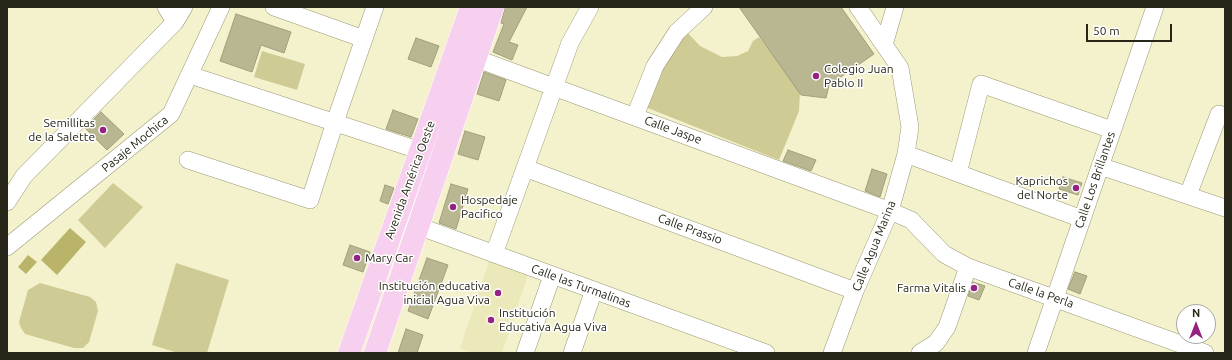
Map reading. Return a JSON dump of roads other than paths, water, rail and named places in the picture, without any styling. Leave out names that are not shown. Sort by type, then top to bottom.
[{"type":"main road","name":"Avenida América Oeste","points":[[375,353],[417,226],[465,54],[471,7]]},
{"type":"main road","name":"Avenida América Oeste","points":[[349,353],[421,151],[465,54],[493,7]]},
{"type":"street","points":[[166,7],[175,22]]},
{"type":"street","points":[[7,202],[24,176],[175,22],[184,7]]},
{"type":"street","name":"Pasaje Mochica","points":[[7,248],[171,114],[221,7]]},
{"type":"street","points":[[274,7],[364,39]]},
{"type":"street","points":[[188,160],[310,200],[335,122],[376,7]]},
{"type":"street","points":[[494,254],[570,43],[590,7]]},
{"type":"street","points":[[635,116],[655,66],[676,32],[704,7]]},
{"type":"street","name":"Calle Agua Marina","points":[[832,353],[855,291],[890,211],[906,154],[910,127],[900,68],[858,7]]},
{"type":"street","points":[[884,46],[895,7]]},
{"type":"street","name":"Calle Los Brillantes","points":[[1036,353],[1155,7]]},
{"type":"street","name":"Calle Jaspe","points":[[465,54],[890,211]]},
{"type":"street","points":[[190,75],[421,151]]},
{"type":"street","points":[[958,173],[981,84],[1112,130]]},
{"type":"street","points":[[1188,195],[1220,114]]},
{"type":"street","points":[[906,154],[1082,218]]},
{"type":"street","points":[[1100,166],[1225,208]]},
{"type":"street","name":"Calle Prassio","points":[[525,168],[855,291]]},
{"type":"street","name":"Calle la Perla","points":[[890,211],[911,220],[944,254],[968,267],[1205,353]]},
{"type":"street","name":"Calle las Turmalinas","points":[[397,219],[766,353]]},
{"type":"street","points":[[920,353],[936,343],[947,327],[968,267]]},
{"type":"street","points":[[525,353],[552,276]]},
{"type":"street","points":[[572,353],[594,290]]},
{"type":"place","name":"Colegio Juan Pablo II","points":[[816,76]]},
{"type":"place","name":"Semillitas de la Salette","points":[[103,130]]},
{"type":"place","name":"Kaprichos del Norte","points":[[1076,188]]},
{"type":"place","name":"Hospedaje Pacifico","points":[[453,207]]},
{"type":"place","name":"Mary Car","points":[[357,258]]},
{"type":"place","name":"Farma Vitalis","points":[[974,288]]},
{"type":"place","name":"Institución educativa inicial Agua Viva","points":[[498,293]]},
{"type":"place","name":"Institución Educativa Agua Viva","points":[[491,320]]}]
